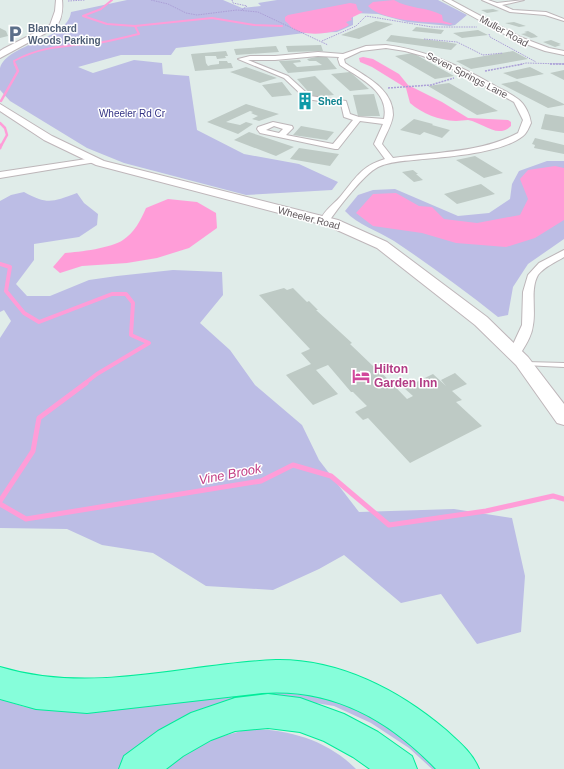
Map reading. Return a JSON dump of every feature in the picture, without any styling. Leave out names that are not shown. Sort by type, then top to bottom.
[{"type":"highway","points":[[0,683],[33,693],[69,697],[100,696],[284,676],[324,682],[360,693],[387,707],[427,736],[461,769]]},
{"type":"highway","points":[[137,769],[171,742],[199,727],[233,715],[264,711],[297,714],[328,724],[363,742],[399,769]]},
{"type":"main road","points":[[0,54],[44,32],[54,24],[59,11],[60,0]]},
{"type":"main road","name":"Wheeler Road","points":[[0,107],[48,138],[92,160],[149,177],[325,221],[367,237],[382,245],[463,306],[520,358],[564,418]]},
{"type":"street","name":"Muller Road","points":[[446,0],[524,43],[564,54]]},
{"type":"street","points":[[484,0],[512,12],[546,14],[562,20]]},
{"type":"street","points":[[495,5],[522,0]]},
{"type":"street","name":"Seven Springs Lane","points":[[325,221],[327,214],[342,200],[363,172],[378,164],[484,148],[506,142],[521,134],[527,123],[524,112],[518,101],[430,56],[409,49],[381,47],[346,55],[328,54],[276,58],[256,56],[241,59],[286,77],[308,98],[344,102],[348,115],[358,119]]},
{"type":"street","points":[[346,55],[340,61],[342,64],[368,80],[383,95],[388,109],[387,122],[378,144],[391,161]]},
{"type":"street","points":[[280,136],[298,142],[335,147],[358,119],[387,122]]},
{"type":"street","points":[[0,175],[92,160]]},
{"type":"street","points":[[520,358],[528,323],[531,281],[534,274],[539,269],[564,253]]},
{"type":"lane","points":[[520,358],[564,365]]},
{"type":"path","points":[[65,0],[85,0]]},
{"type":"path","points":[[151,0],[168,4],[186,13],[197,14],[241,10],[265,15],[311,38],[322,41],[346,55]]},
{"type":"path","points":[[232,0],[233,3],[247,6],[241,10]]},
{"type":"path","points":[[322,41],[356,26],[366,16],[375,15],[385,19],[417,25],[463,29],[481,28]]},
{"type":"path","points":[[486,33],[490,35],[490,37],[536,62]]},
{"type":"path","points":[[424,39],[460,43],[484,55],[503,53]]},
{"type":"path","points":[[386,85],[388,88],[423,86],[512,65],[536,62],[564,64]]},
{"type":"green space","name":"Wheeler Rd Cr","points":[[127,0],[223,0],[242,8],[261,6],[258,3],[277,0],[438,0],[467,15],[455,25],[450,26],[407,22],[378,14],[353,13],[353,25],[337,32],[305,33],[176,48],[171,55],[121,55],[78,67],[93,73],[134,60],[162,63],[163,74],[189,76],[197,130],[244,154],[299,164],[338,182],[332,190],[246,195],[124,163],[87,148],[10,101],[0,90],[0,68],[5,60],[14,53],[49,36],[59,29],[67,22],[71,12]]},
{"type":"green space","points":[[547,161],[564,161],[564,239],[528,264],[513,287],[508,315],[498,317],[421,259],[394,241],[368,228],[345,211],[358,195],[373,190],[395,189],[458,216],[489,213],[510,199],[512,184],[519,171]]},
{"type":"green space","points":[[24,192],[39,199],[50,201],[77,193],[84,203],[98,214],[97,225],[79,237],[34,244],[34,260],[16,284],[27,296],[50,296],[89,280],[117,276],[173,270],[222,272],[223,295],[200,323],[230,350],[255,385],[302,425],[319,460],[359,512],[454,509],[512,518],[525,576],[521,632],[477,644],[441,594],[401,603],[344,555],[319,569],[273,590],[206,586],[153,553],[102,545],[67,529],[0,528],[0,338],[11,321],[4,310],[0,312],[0,201],[11,195]]},
{"type":"green space","points":[[282,688],[365,708],[444,769],[432,769],[409,748],[371,723],[334,706],[297,700],[119,769],[0,769],[0,699],[25,707],[41,709]]},
{"type":"green space","points":[[248,729],[278,731],[306,738],[333,751],[356,769],[160,769],[206,741]]},
{"type":"shaded area","points":[[394,0],[406,5],[436,12],[442,15],[443,21],[453,24],[413,21],[392,17],[374,11],[368,6],[373,2]]},
{"type":"shaded area","points":[[350,3],[356,4],[358,10],[363,12],[351,18],[352,20],[346,22],[349,25],[337,31],[320,34],[303,33],[291,27],[285,21],[285,17],[288,15]]},
{"type":"shaded area","points":[[363,57],[373,59],[399,74],[408,85],[442,102],[468,118],[508,120],[511,122],[511,126],[506,130],[495,131],[468,120],[456,121],[437,118],[426,113],[410,103],[406,88],[372,67],[360,62],[359,58]]},
{"type":"shaded area","points":[[555,166],[564,168],[564,220],[535,238],[506,247],[456,243],[422,233],[373,226],[356,213],[373,194],[396,193],[419,206],[432,207],[444,219],[477,223],[520,215],[528,199],[520,179],[528,170]]},
{"type":"shaded area","points":[[168,199],[197,202],[216,213],[217,228],[189,248],[157,258],[127,263],[82,266],[60,273],[53,267],[65,253],[87,251],[118,243],[131,234],[146,208]]},
{"type":"building","points":[[493,9],[499,11],[487,13],[481,10]]},
{"type":"building","points":[[376,21],[393,24],[359,39],[341,35]]},
{"type":"building","points":[[514,22],[526,26],[519,27],[505,23]]},
{"type":"building","points":[[416,27],[444,30],[441,34],[412,31]]},
{"type":"building","points":[[0,28],[6,31],[8,36],[0,38]]},
{"type":"building","points":[[478,30],[488,35],[462,38],[453,33]]},
{"type":"building","points":[[528,31],[538,37],[531,38],[521,34],[527,33],[524,32]]},
{"type":"building","points":[[391,35],[457,44],[451,50],[386,41]]},
{"type":"building","points":[[551,40],[561,45],[555,47],[543,42]]},
{"type":"building","points":[[321,45],[323,51],[288,52],[286,46]]},
{"type":"building","points":[[276,46],[279,52],[236,55],[234,49]]},
{"type":"building","points":[[226,51],[228,56],[225,56],[226,58],[217,59],[216,56],[205,56],[206,63],[208,66],[219,64],[219,61],[227,61],[228,63],[231,63],[233,68],[195,71],[191,54]]},
{"type":"building","points":[[513,51],[528,59],[471,69],[456,61]]},
{"type":"building","points":[[413,53],[454,76],[435,79],[395,56]]},
{"type":"building","points":[[327,57],[337,69],[288,73],[279,61],[300,60],[301,62],[293,63],[297,67],[322,65],[316,61],[309,61],[307,59]]},
{"type":"building","points":[[246,67],[277,78],[260,83],[230,72]]},
{"type":"building","points":[[530,67],[544,74],[517,79],[503,73]]},
{"type":"building","points":[[564,70],[564,80],[550,73]]},
{"type":"building","points":[[350,72],[369,89],[350,91],[331,74]]},
{"type":"building","points":[[315,76],[334,95],[313,97],[297,79]]},
{"type":"building","points":[[517,81],[564,105],[548,108],[501,84]]},
{"type":"building","points":[[282,82],[292,95],[272,97],[262,85]]},
{"type":"building","points":[[449,83],[498,111],[477,115],[428,86]]},
{"type":"building","points":[[374,94],[380,116],[358,116],[353,95]]},
{"type":"building","points":[[246,104],[279,114],[259,121],[252,119],[258,116],[250,111],[226,122],[240,125],[246,122],[253,124],[238,134],[207,122]]},
{"type":"building","points":[[545,114],[564,117],[564,133],[541,129]]},
{"type":"building","points":[[414,119],[450,130],[442,138],[424,132],[420,135],[400,130]]},
{"type":"building","points":[[301,126],[334,132],[327,140],[293,135]]},
{"type":"building","points":[[249,132],[294,147],[276,156],[234,140]]},
{"type":"building","points":[[535,138],[564,145],[564,154],[534,148],[535,145],[532,144]]},
{"type":"building","points":[[299,148],[339,154],[330,166],[290,159]]},
{"type":"building","points":[[475,156],[503,173],[484,178],[456,160]]},
{"type":"building","points":[[413,170],[423,180],[414,182],[402,172]]},
{"type":"building","points":[[481,184],[495,194],[457,204],[444,194]]},
{"type":"building","name":"Hilton Garden Inn","points":[[284,288],[287,290],[293,288],[307,302],[309,301],[318,310],[316,310],[352,343],[350,344],[373,366],[374,365],[407,399],[413,396],[404,388],[433,374],[446,386],[441,380],[455,373],[467,384],[452,391],[462,400],[456,402],[482,426],[410,463],[368,418],[363,420],[355,412],[367,406],[353,392],[351,392],[328,365],[316,370],[338,394],[313,405],[286,375],[311,364],[301,353],[310,349],[259,295]]},
{"type":"waterway","points":[[112,0],[101,9],[83,16],[107,24],[135,26]]},
{"type":"waterway","points":[[135,26],[212,18],[254,25],[282,26]]},
{"type":"waterway","points":[[15,65],[14,61],[34,52],[65,46],[102,42],[139,34],[135,26]]},
{"type":"waterway","points":[[1,101],[18,71],[15,64]]},
{"type":"waterway","points":[[0,123],[5,128],[7,135],[1,146]]},
{"type":"waterway","points":[[0,264],[10,267],[6,291],[24,313],[39,322],[112,294],[126,294],[133,303],[131,335],[149,343],[97,374],[84,384]]},
{"type":"waterway","points":[[0,501],[33,451],[39,418],[86,383]]},
{"type":"waterway","name":"Vine Brook","points":[[0,504],[26,519],[261,481],[293,465],[331,476],[389,525],[486,511],[553,496],[564,499]]},
{"type":"place","name":"Blanchard Woods Parking","points":[[15,34]]},
{"type":"place","name":"Shed","points":[[305,101]]},
{"type":"place","name":"Hilton Garden Inn","points":[[361,376]]}]
